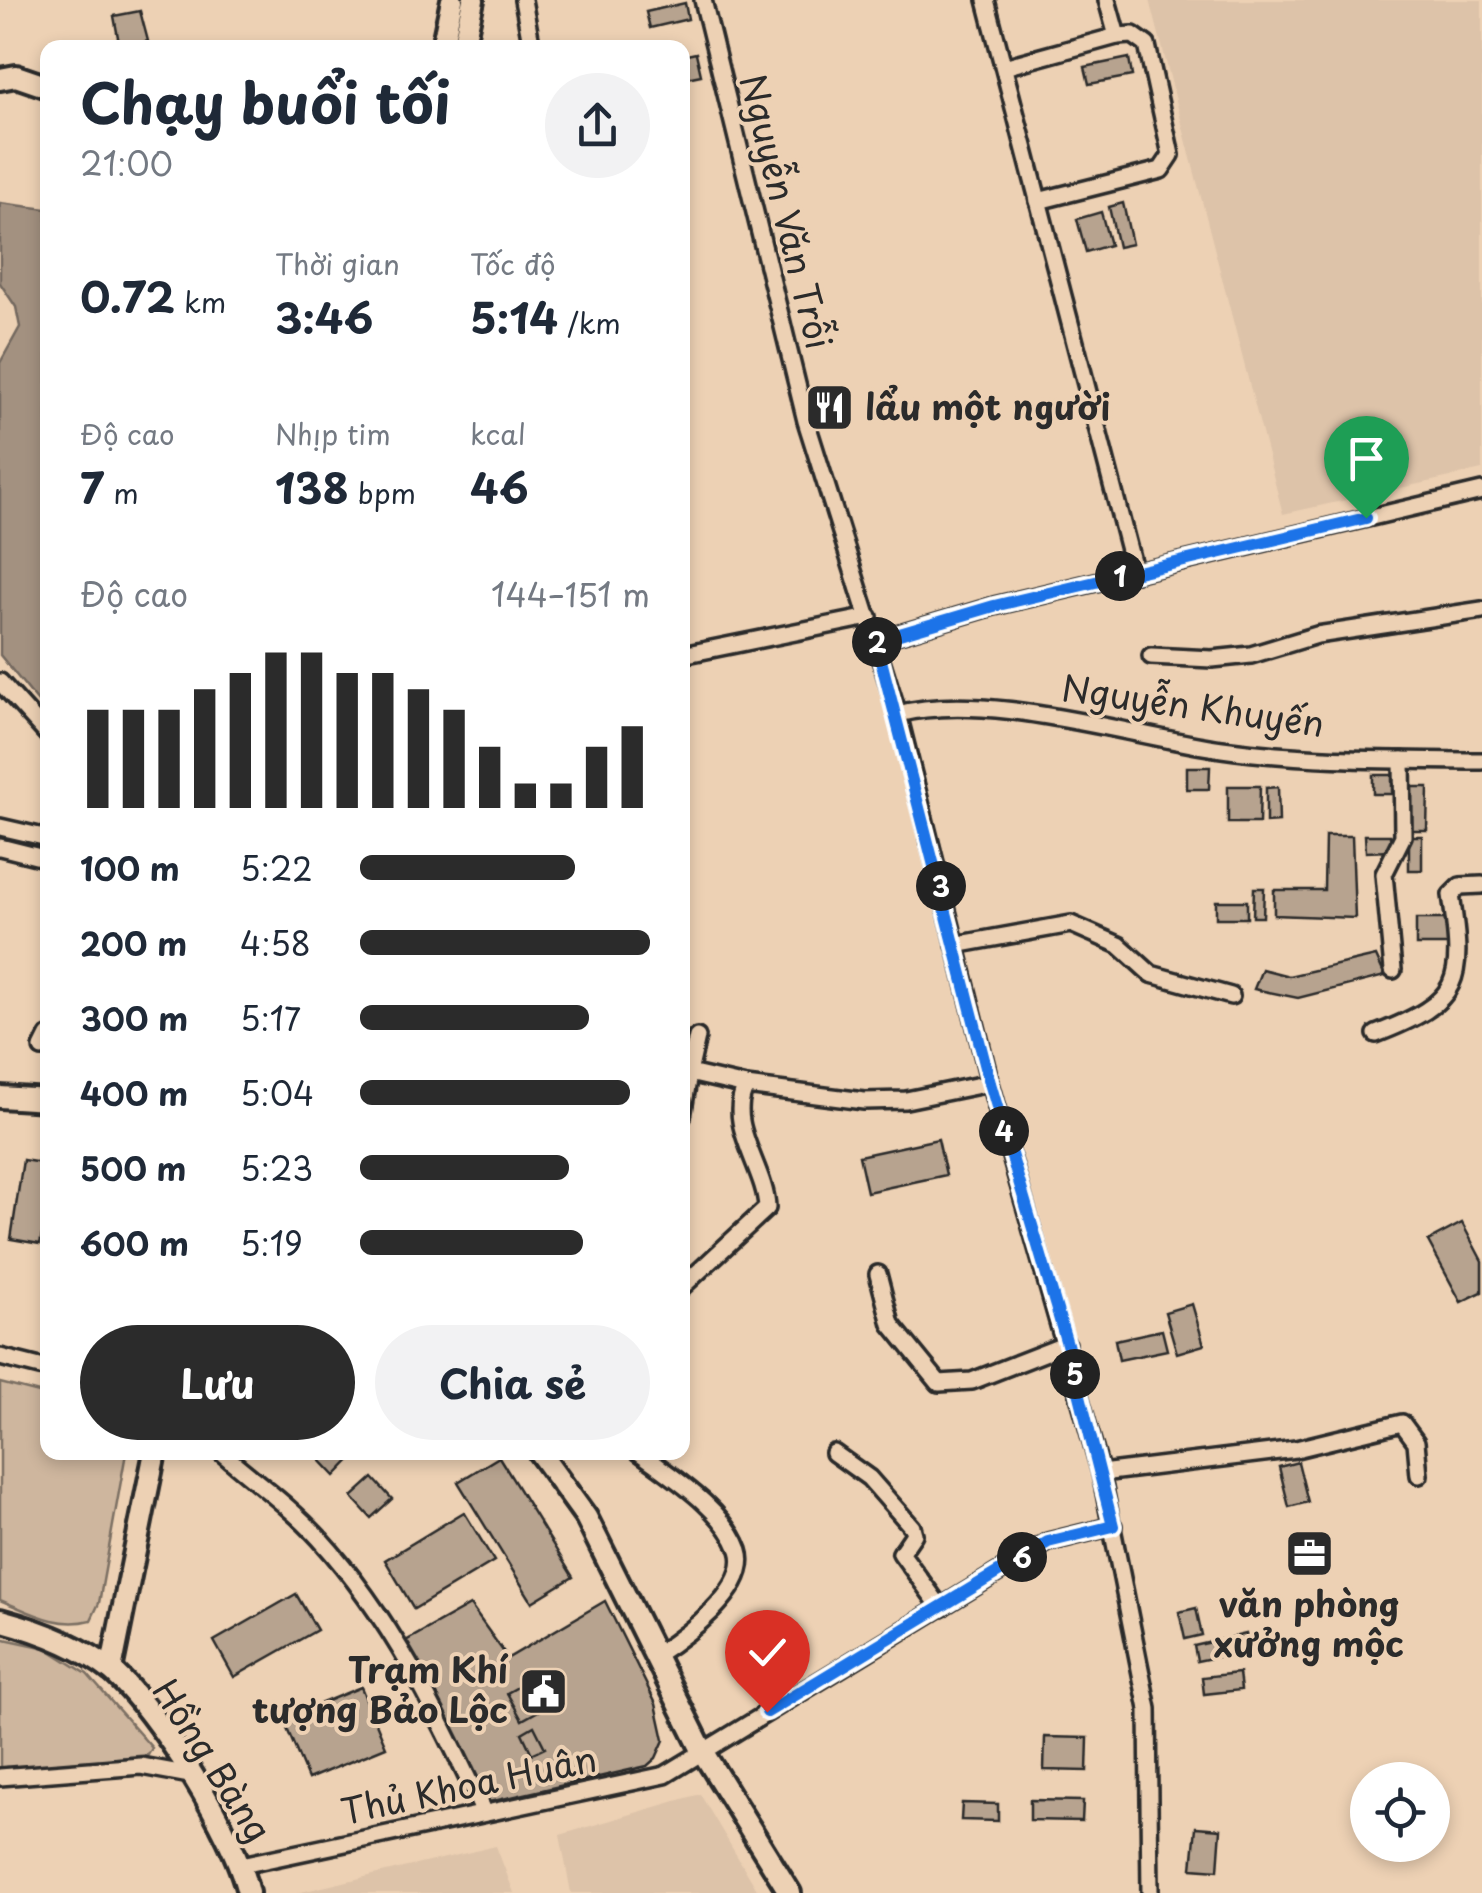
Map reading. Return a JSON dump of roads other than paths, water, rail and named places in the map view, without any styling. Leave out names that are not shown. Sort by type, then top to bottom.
[{"type":"street","points":[[444,40],[452,0]]},
{"type":"street","points":[[466,40],[473,0]]},
{"type":"street","points":[[526,0],[531,40]]},
{"type":"street","name":"Nguyễn Văn Trỗi","points":[[703,0],[806,421],[898,714],[990,1083],[1101,1473],[1148,1709],[1150,1893]]},
{"type":"street","points":[[986,0],[1134,573]]},
{"type":"street","points":[[1107,0],[1116,36]]},
{"type":"street","points":[[1004,67],[1116,36],[1133,35],[1147,45],[1172,155],[1160,170],[1038,201]]},
{"type":"street","points":[[0,79],[16,76],[40,84]]},
{"type":"street","points":[[876,641],[994,606],[1482,491]]},
{"type":"street","points":[[1151,656],[1212,660],[1250,655],[1317,634],[1482,610]]},
{"type":"street","points":[[690,653],[868,617]]},
{"type":"street","points":[[0,682],[40,726]]},
{"type":"street","name":"Nguyễn Khuyến","points":[[898,714],[931,705],[1055,718],[1270,755],[1482,761]]},
{"type":"street","points":[[1392,970],[1384,874],[1404,836],[1402,760]]},
{"type":"street","points":[[0,826],[40,836]]},
{"type":"street","points":[[0,846],[40,856]]},
{"type":"street","points":[[1376,1034],[1430,1012],[1441,998],[1459,962],[1452,895],[1460,886],[1482,884]]},
{"type":"street","points":[[956,945],[1071,924],[1119,946],[1151,974],[1231,996]]},
{"type":"street","points":[[690,1068],[697,1037]]},
{"type":"street","points":[[690,1072],[746,1086],[864,1101],[906,1100],[990,1083]]},
{"type":"street","points":[[690,1280],[767,1208],[742,1123],[740,1102],[746,1086]]},
{"type":"street","points":[[0,1098],[40,1100]]},
{"type":"street","points":[[878,1274],[890,1324],[939,1382],[972,1382],[1067,1344]]},
{"type":"street","points":[[0,1357],[40,1367]]},
{"type":"street","points":[[1101,1473],[1296,1448],[1402,1423],[1416,1442],[1420,1475]]},
{"type":"street","points":[[834,1453],[869,1478],[912,1527],[914,1534],[901,1552],[941,1608]]},
{"type":"street","points":[[111,1670],[154,1460]]},
{"type":"street","points":[[230,1460],[316,1535],[363,1591],[442,1721],[483,1811]]},
{"type":"street","points":[[546,1460],[586,1516],[704,1754],[790,1893]]},
{"type":"street","points":[[649,1460],[708,1509],[740,1552],[739,1567],[722,1600],[697,1629],[656,1654]]},
{"type":"street","name":"Thủ Khoa Huân","points":[[242,1866],[483,1811],[665,1775],[1048,1542],[1113,1526]]},
{"type":"street","name":"Hồng Bàng","points":[[0,1620],[70,1646],[111,1670],[135,1696],[190,1774],[242,1866],[248,1893]]},
{"type":"street","points":[[0,1777],[142,1766],[190,1774]]},
{"type":"place","name":"lẩu một người","points":[[830,408]]},
{"type":"place","name":"văn phòng xưởng mộc","points":[[1309,1553]]},
{"type":"place","name":"Trạm Khí tượng Bảo Lộc","points":[[543,1691]]}]
